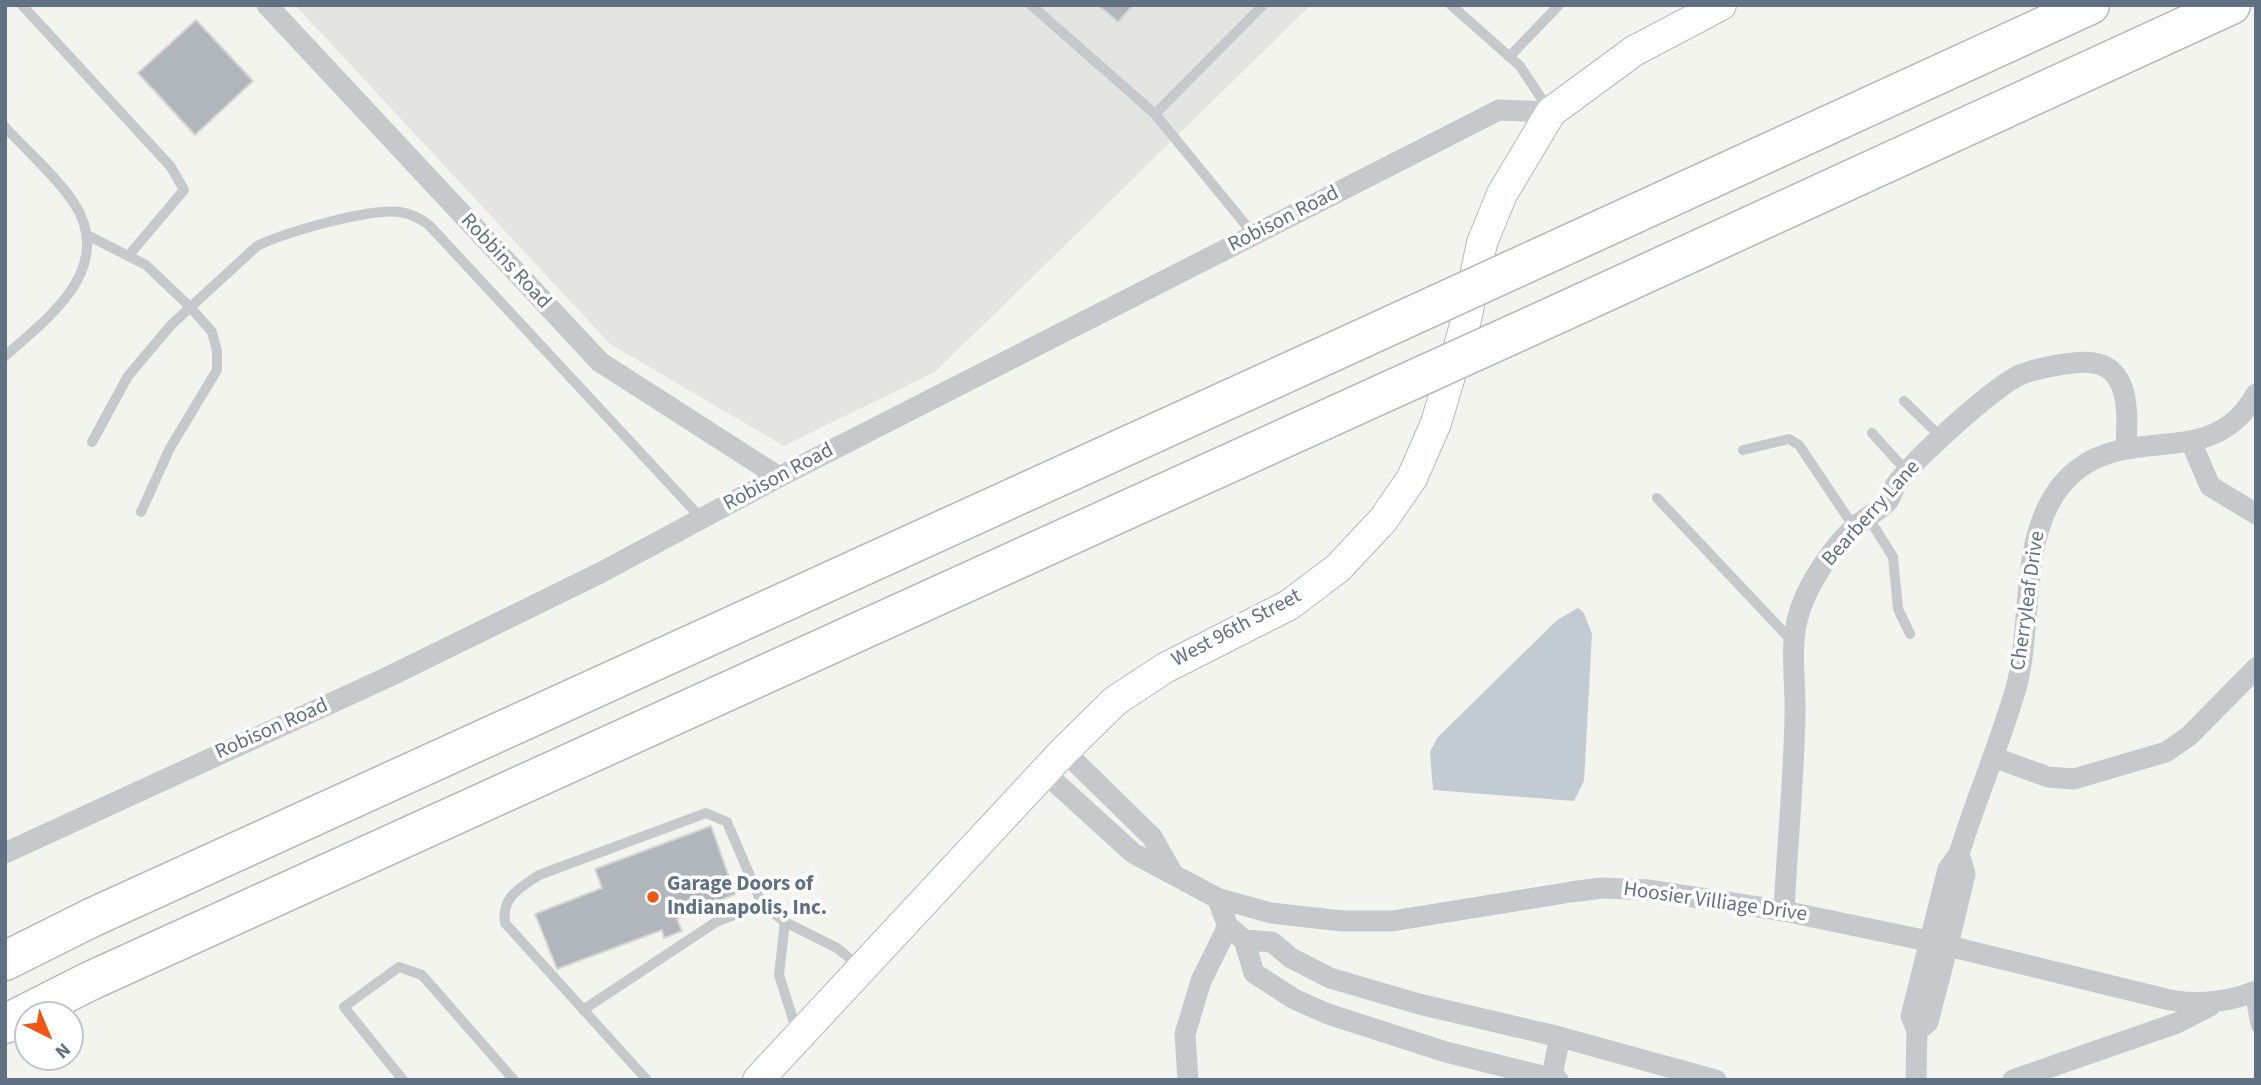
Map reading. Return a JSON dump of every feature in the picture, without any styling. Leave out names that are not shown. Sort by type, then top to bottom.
[{"type":"highway","points":[[5,961],[91,918],[2090,5]]},
{"type":"highway","points":[[5,1024],[90,981],[2231,5]]},
{"type":"street","name":"Robbins Road","points":[[267,5],[600,362],[779,477]]},
{"type":"street","name":"West 96th Street","points":[[758,1080],[1054,762],[1115,701],[1165,668],[1289,605],[1338,568],[1383,520],[1412,478],[1436,422],[1464,329],[1482,243],[1502,194],[1551,112],[1634,51],[1721,5]]},
{"type":"street","name":"Robison Road","points":[[5,853],[425,659],[1499,110],[1551,112]]},
{"type":"street","name":"Bearberry Lane","points":[[1784,911],[1795,713],[1794,630],[1812,582],[1861,522],[1888,501],[1896,486],[1942,438],[1986,397],[2020,375],[2052,365],[2087,361],[2113,372],[2123,386],[2128,407],[2126,448]]},
{"type":"street","name":"Cherryleaf Drive","points":[[1916,1080],[1917,1031],[1911,1016],[1938,943],[1948,869],[1959,854],[2020,671],[2037,535],[2042,517],[2058,489],[2094,459],[2126,448],[2191,442],[2223,430],[2235,422],[2256,394]]},
{"type":"street","points":[[2191,442],[2210,486],[2256,514]]},
{"type":"street","points":[[1993,757],[2048,777],[2074,779],[2166,752],[2189,736],[2256,668]]},
{"type":"street","name":"Hoosier Villiage Drive","points":[[1054,762],[1133,853],[1217,898],[1271,913],[1342,921],[1392,921],[1602,888],[1648,890],[1784,911],[1938,943],[2193,1004],[2217,1002],[2253,993]]},
{"type":"street","points":[[1217,898],[1228,926],[1244,940],[1254,973],[1294,999],[1328,1014],[1446,1052],[1553,1079],[1560,1037]]},
{"type":"street","points":[[1188,1080],[1185,1034],[1201,981],[1228,926]]},
{"type":"street","points":[[1244,940],[1272,943],[1291,957],[1330,978],[1419,1004],[1560,1037],[1716,1080]]},
{"type":"street","points":[[2012,1080],[2177,1023],[2217,1002]]},
{"type":"lane","points":[[22,5],[171,167],[184,190],[129,255]]},
{"type":"lane","points":[[1031,5],[1155,114],[1254,235]]},
{"type":"lane","points":[[1155,114],[1263,5]]},
{"type":"lane","points":[[1451,5],[1520,66],[1551,112]]},
{"type":"lane","points":[[1510,57],[1559,5]]},
{"type":"lane","points":[[5,127],[74,203],[88,235],[83,273],[60,308],[5,356]]},
{"type":"lane","points":[[92,442],[128,376],[190,307],[257,246],[273,238],[370,214],[397,212],[416,215],[429,225],[702,519]]},
{"type":"lane","points":[[88,235],[146,265],[212,332],[217,370],[170,448],[141,512]]},
{"type":"lane","points":[[1904,401],[1942,438]]},
{"type":"lane","points":[[1872,433],[1908,473]]},
{"type":"lane","points":[[1743,450],[1789,439],[1798,445],[1893,557],[1898,609],[1910,634]]},
{"type":"lane","points":[[1657,498],[1793,642]]},
{"type":"lane","points":[[647,1080],[505,923],[506,902],[515,891],[539,875],[706,813],[727,822],[762,904],[785,922],[837,948],[862,969]]},
{"type":"lane","points":[[583,1010],[716,922],[762,904]]},
{"type":"lane","points":[[785,922],[779,975],[798,1037]]},
{"type":"lane","points":[[403,1080],[344,1007],[399,967],[422,975],[514,1080]]},
{"type":"lane","points":[[2253,993],[2256,1027]]},
{"type":"shaded area","points":[[295,5],[1311,5],[935,372],[784,446],[610,344]]},
{"type":"shaded area","points":[[1578,608],[1584,613],[1592,634],[1584,781],[1574,801],[1433,790],[1430,752],[1438,737],[1557,620]]},
{"type":"building","points":[[1098,5],[1133,5],[1118,22]]},
{"type":"building","points":[[196,20],[253,81],[195,135],[138,73]]},
{"type":"building","name":"Garage Doors of Indianapolis, Inc.","points":[[711,826],[735,894],[677,919],[682,931],[664,938],[662,930],[557,969],[535,914],[602,888],[595,869]]},
{"type":"place","name":"Garage Doors of Indianapolis, Inc.","points":[[653,897]]}]
